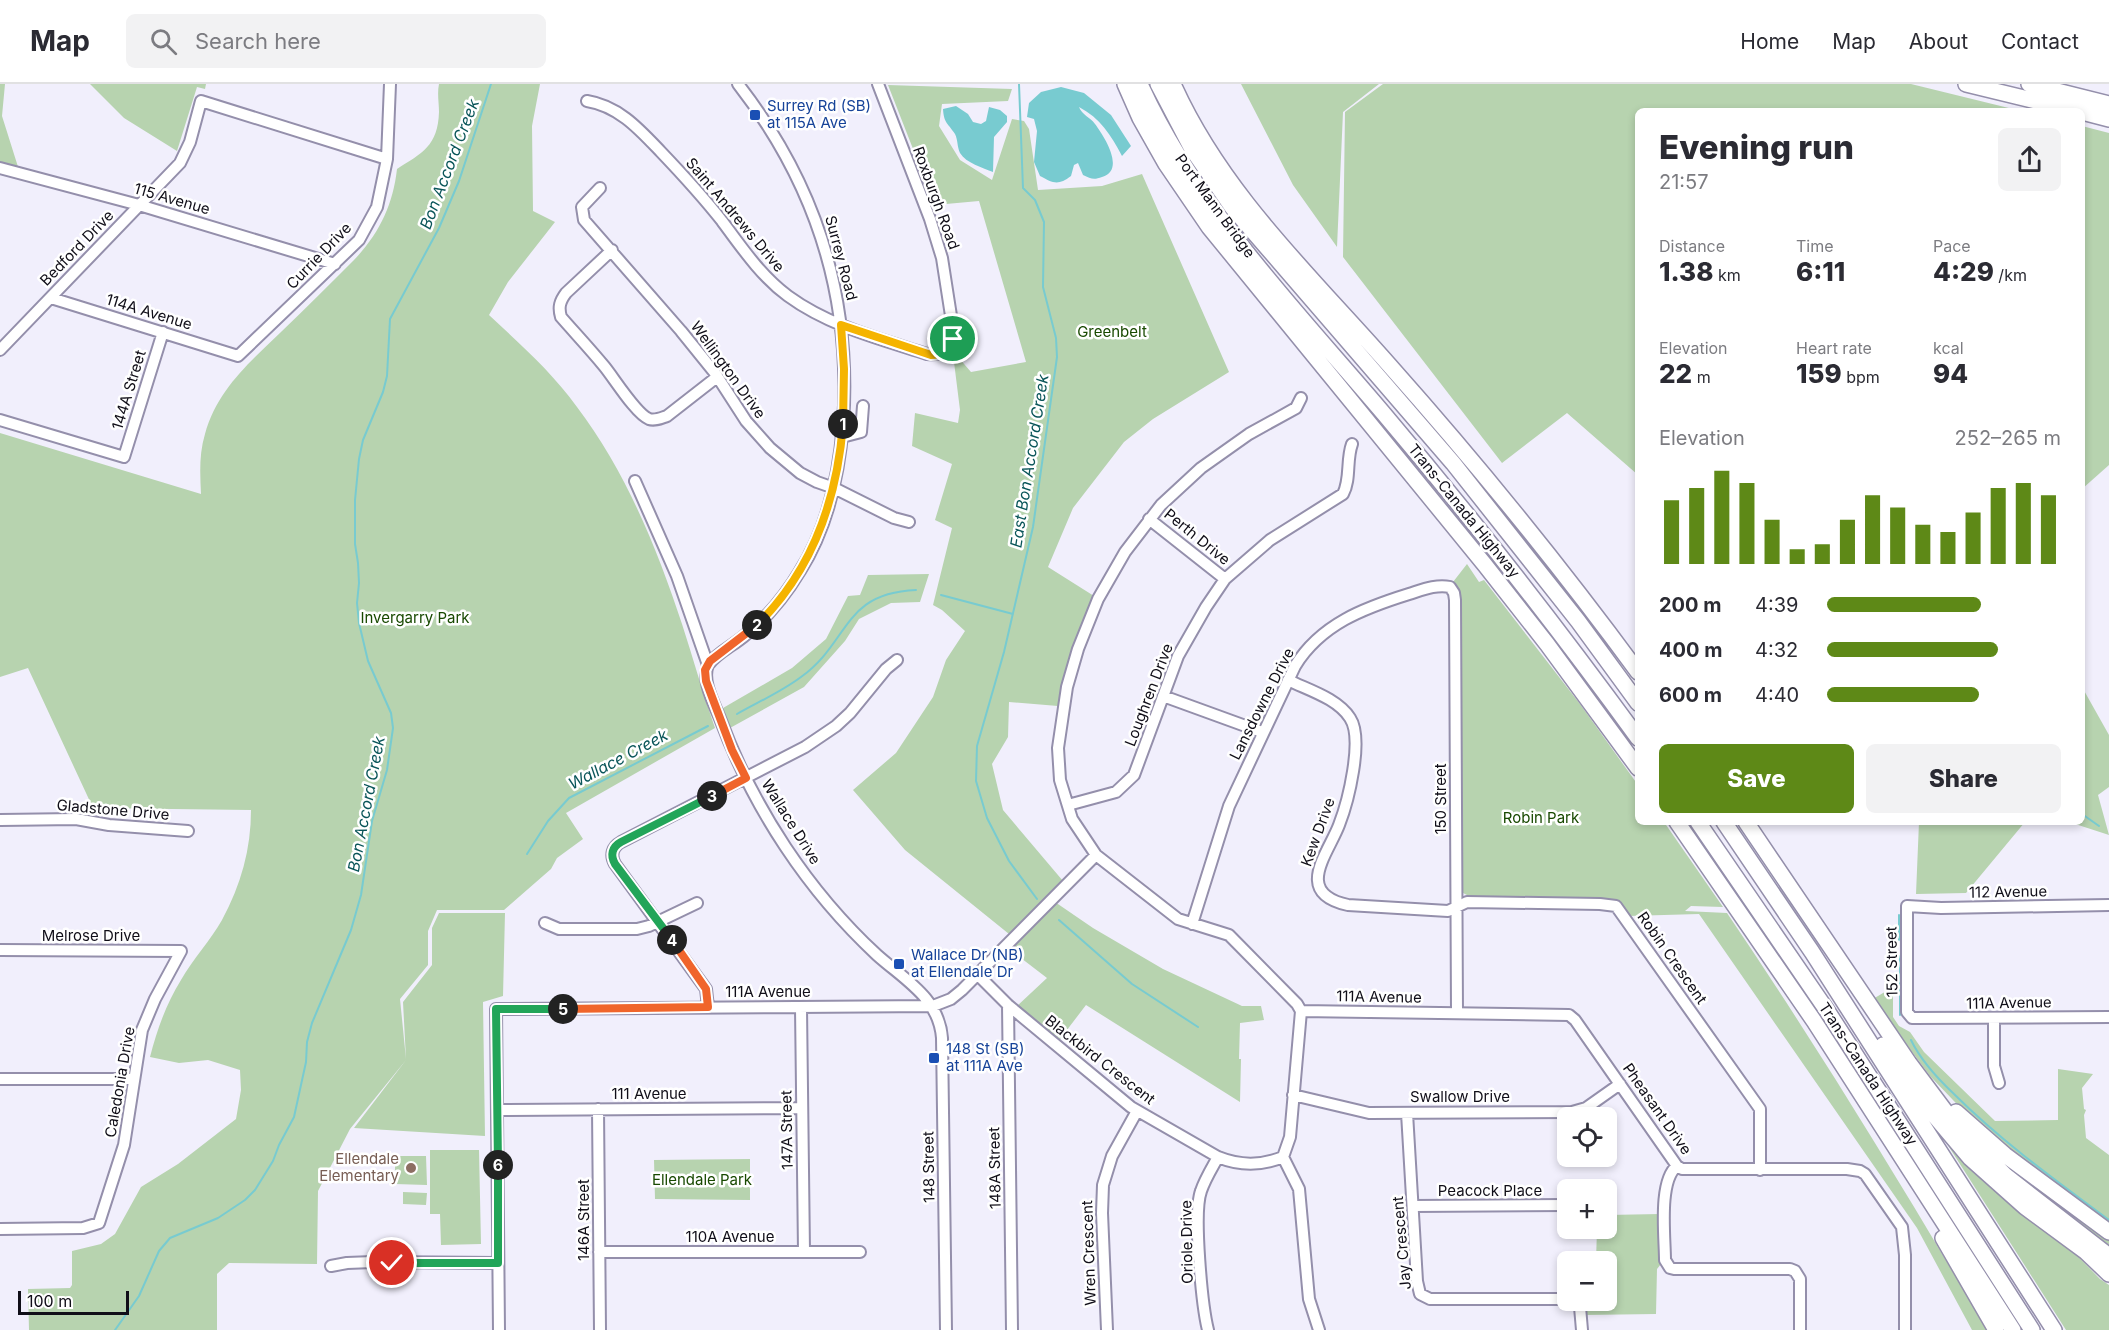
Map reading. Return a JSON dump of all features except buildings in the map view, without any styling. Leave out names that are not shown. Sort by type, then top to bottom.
[{"type":"highway","points":[[1125,84],[1140,118],[1187,197],[1209,227],[1275,297],[1547,644],[1635,764]]},
{"type":"highway","name":"Port Mann Bridge","points":[[1140,84],[1162,129],[1198,189],[1275,297]]},
{"type":"highway","name":"Port Mann Bridge","points":[[1158,84],[1192,149],[1211,179],[1232,207],[1299,276]]},
{"type":"highway","points":[[1173,84],[1204,142],[1223,171],[1299,276],[1467,452],[1529,528],[1635,668]]},
{"type":"highway","points":[[1966,84],[2065,108]]},
{"type":"highway","points":[[1979,84],[2019,97]]},
{"type":"highway","points":[[2029,84],[2109,104]]},
{"type":"highway","points":[[2085,113],[2109,119]]},
{"type":"highway","name":"Trans-Canada Highway","points":[[1299,276],[1453,463],[1578,621],[1635,699]]},
{"type":"highway","name":"Trans-Canada Highway","points":[[1275,297],[1429,468],[1562,633],[1635,734]]},
{"type":"highway","points":[[1679,825],[1814,1021],[2013,1330]]},
{"type":"highway","name":"Trans-Canada Highway","points":[[1700,825],[1828,1012],[2032,1330]]},
{"type":"highway","name":"Trans-Canada Highway","points":[[1726,825],[1812,952],[2054,1330]]},
{"type":"highway","points":[[1748,825],[1937,1101],[1979,1152],[2033,1199],[2109,1256]]},
{"type":"highway","points":[[1812,952],[1850,998],[1927,1107],[1970,1158],[2025,1207],[2086,1252],[2109,1274]]},
{"type":"highway","points":[[1890,1034],[1942,1098],[1973,1129],[2109,1232]]},
{"type":"highway","points":[[1862,1095],[1996,1330]]},
{"type":"street","name":"Currie Drive","points":[[238,356],[359,240],[378,207],[387,159],[390,84]]},
{"type":"street","name":"Surrey Road","points":[[708,665],[762,620],[793,582],[816,542],[834,488],[842,437],[844,382],[841,325],[826,251],[810,203],[775,135],[738,84]]},
{"type":"street","name":"Roxburgh Road","points":[[878,84],[930,219],[942,258],[954,335],[949,347],[938,354]]},
{"type":"street","name":"Bedford Drive","points":[[0,350],[180,163],[190,142],[201,101],[387,159]]},
{"type":"street","name":"Saint Andrews Drive","points":[[587,101],[602,104],[616,111],[646,135],[700,195],[764,275],[796,302],[841,325],[927,354],[938,354]]},
{"type":"street","name":"115 Avenue","points":[[0,168],[139,205],[335,264]]},
{"type":"street","name":"Wellington Drive","points":[[600,188],[582,207],[584,220],[681,331],[717,377],[746,421],[770,448],[800,472],[817,482],[894,518],[909,522]]},
{"type":"street","points":[[612,250],[566,293],[559,308],[561,317],[604,365],[631,402],[645,417],[657,420],[667,416],[717,377]]},
{"type":"street","name":"114A Avenue","points":[[51,298],[238,356]]},
{"type":"street","name":"144A Street","points":[[0,420],[124,458],[163,332]]},
{"type":"street","points":[[1301,398],[1296,408],[1214,457],[1174,492],[1149,519],[1125,552],[1106,584],[1084,631],[1071,669],[1058,748],[1060,780],[1072,819],[1096,855],[1178,919],[1229,935],[1301,1011],[1290,1137],[1284,1157],[1299,1189],[1309,1299],[1319,1330]]},
{"type":"street","points":[[842,437],[861,432],[863,406]]},
{"type":"street","name":"Loughren Drive","points":[[1068,805],[1116,792],[1134,775],[1174,666],[1187,639],[1225,579],[1270,540],[1343,494],[1346,488],[1348,457],[1352,444]]},
{"type":"street","name":"Wallace Drive","points":[[635,481],[677,576],[708,665],[705,670],[706,681],[732,750],[746,778],[783,842],[831,907],[873,951],[933,1006]]},
{"type":"street","name":"Perth Drive","points":[[1149,519],[1225,579]]},
{"type":"street","name":"Lansdowne Drive","points":[[1192,924],[1228,806],[1300,658],[1312,643],[1345,619],[1389,600],[1438,586],[1450,587]]},
{"type":"street","name":"150 Street","points":[[1450,587],[1455,600],[1457,1013]]},
{"type":"street","points":[[708,1007],[706,989],[615,864],[612,856],[613,849],[621,842],[805,747],[836,726],[863,699],[886,669],[897,660]]},
{"type":"street","name":"Kew Drive","points":[[1288,680],[1336,704],[1350,718],[1355,731],[1355,757],[1342,817],[1319,864],[1318,880],[1324,893],[1348,905],[1448,911],[1457,906]]},
{"type":"street","points":[[1162,696],[1263,732]]},
{"type":"street","name":"Gladstone Drive","points":[[0,819],[76,819],[109,825],[188,831]]},
{"type":"street","points":[[933,1006],[951,999],[1096,855]]},
{"type":"street","name":"Robin Crescent","points":[[1457,906],[1467,902],[1616,906],[1760,1109],[1760,1170]]},
{"type":"street","points":[[545,922],[559,930],[633,929],[648,927],[697,903]]},
{"type":"street","name":"112 Avenue","points":[[1907,906],[1941,908],[2109,905]]},
{"type":"street","name":"152 Street","points":[[1907,906],[1907,1012],[1910,1017]]},
{"type":"street","name":"Melrose Drive","points":[[0,950],[181,951]]},
{"type":"street","name":"Caledonia Drive","points":[[0,1229],[83,1228],[99,1223],[124,1145],[142,1030],[155,999],[181,951]]},
{"type":"street","name":"Blackbird Crescent","points":[[977,974],[1008,1005],[1137,1111],[1218,1157],[1252,1164],[1284,1157]]},
{"type":"street","name":"148A Street","points":[[1008,1005],[1012,1330]]},
{"type":"street","name":"111A Avenue","points":[[497,1110],[496,1009],[933,1006]]},
{"type":"street","name":"148 Street","points":[[933,1006],[940,1022],[942,1038],[946,1330]]},
{"type":"street","name":"147A Street","points":[[801,1008],[804,1251]]},
{"type":"street","name":"111A Avenue","points":[[1301,1011],[1457,1013]]},
{"type":"street","name":"Pheasant Drive","points":[[1457,1013],[1569,1015],[1575,1020],[1677,1166],[1688,1170],[1847,1169],[1860,1171],[1869,1178],[1902,1227],[1905,1255],[1905,1330]]},
{"type":"street","name":"111A Avenue","points":[[1910,1017],[1915,1019],[2109,1017]]},
{"type":"street","points":[[1994,1018],[1994,1066],[1999,1083]]},
{"type":"street","points":[[0,1078],[134,1079]]},
{"type":"street","name":"Swallow Drive","points":[[1293,1095],[1364,1112],[1577,1112],[1620,1084]]},
{"type":"street","name":"111 Avenue","points":[[497,1110],[801,1108]]},
{"type":"street","name":"146A Street","points":[[598,1109],[600,1330]]},
{"type":"street","points":[[497,1110],[499,1330]]},
{"type":"street","name":"Wren Crescent","points":[[1107,1330],[1103,1185],[1112,1155],[1137,1111]]},
{"type":"street","name":"Jay Crescent","points":[[1407,1113],[1418,1288],[1422,1297],[1430,1299],[1557,1299]]},
{"type":"street","name":"Oriole Drive","points":[[1208,1330],[1204,1306],[1198,1207],[1201,1191],[1218,1157]]},
{"type":"street","points":[[1677,1166],[1672,1172],[1665,1196],[1666,1265],[1674,1269],[1791,1269],[1800,1279],[1800,1330]]},
{"type":"street","name":"Peacock Place","points":[[1413,1206],[1557,1205]]},
{"type":"street","name":"110A Avenue","points":[[599,1252],[861,1252]]},
{"type":"street","points":[[331,1266],[347,1263],[498,1263]]},
{"type":"street","points":[[1580,1311],[1582,1330]]},
{"type":"green space","points":[[0,84],[5,84],[2,116],[19,170],[0,165]]},
{"type":"green space","points":[[90,84],[206,84],[205,89],[197,87],[177,151],[124,118]]},
{"type":"green space","name":"Invergarry Park","points":[[439,84],[540,84],[532,126],[533,211],[555,222],[508,282],[489,315],[535,359],[567,394],[594,431],[625,483],[662,567],[715,728],[566,813],[583,839],[557,858],[551,869],[504,910],[437,910],[428,931],[428,965],[400,999],[406,1059],[403,1002],[432,965],[432,928],[439,913],[505,913],[503,996],[483,1002],[485,1136],[354,1128],[406,1060],[350,1129],[318,1191],[317,1264],[229,1263],[217,1274],[217,1330],[29,1330],[28,1289],[70,1288],[72,1285],[72,1251],[101,1244],[115,1234],[141,1187],[178,1164],[236,1119],[241,1090],[240,1070],[208,1060],[179,1063],[150,1057],[171,998],[222,920],[235,894],[247,853],[251,810],[93,808],[28,668],[0,677],[0,433],[201,494],[200,471],[205,434],[210,418],[226,390],[246,366],[354,260],[371,240],[388,207],[397,169],[421,153],[436,133]]},
{"type":"green space","points":[[1241,84],[1379,84],[1343,112],[1337,247],[1293,185]]},
{"type":"green space","points":[[1383,84],[1911,84],[2009,108],[1635,108],[1635,472],[1567,413],[1502,463],[1343,257],[1345,112]]},
{"type":"green space","name":"Greenbelt","points":[[888,85],[1012,89],[1008,101],[942,104],[939,126],[960,160],[992,180],[1012,119],[1024,121],[1029,129],[1038,190],[1102,186],[1142,174],[1229,372],[1153,419],[1124,442],[1073,508],[1048,567],[1094,596],[1073,650],[1058,706],[1009,702],[1008,737],[992,764],[1003,810],[1063,881],[1009,934],[905,850],[853,790],[896,753],[933,697],[946,660],[965,631],[933,605],[952,528],[935,520],[952,464],[912,446],[915,413],[958,423],[960,410],[954,362],[958,357],[971,372],[1026,362],[979,201],[935,205]]},
{"type":"green space","points":[[2085,127],[2109,133],[2109,465],[2085,486]]},
{"type":"green space","name":"Robin Park","points":[[1467,564],[1479,582],[1484,580],[1580,704],[1635,781],[1635,825],[1666,825],[1723,907],[1691,906],[1685,911],[1727,913],[1860,1119],[1987,1330],[1972,1330],[1917,1228],[1699,914],[1629,916],[1615,901],[1611,900],[1471,897],[1463,893],[1461,888],[1460,595],[1453,582]]},
{"type":"green space","points":[[929,574],[920,602],[891,603],[859,619],[845,641],[804,687],[730,728],[723,708],[792,668],[826,639],[848,596],[860,595],[868,575]]},
{"type":"green space","points":[[2085,692],[2109,735],[2109,787],[2098,795],[2109,835],[2078,825],[2085,825]]},
{"type":"green space","points":[[1919,825],[2023,825],[1966,893],[1916,894]]},
{"type":"green space","points":[[1055,902],[1093,928],[1163,969],[1242,1006],[1261,1006],[1264,1020],[1240,1023],[1240,1102],[1086,1005],[1057,1043],[1016,1007],[1047,978],[1009,949]]},
{"type":"green space","points":[[1893,987],[1893,1017],[1899,1026],[1910,1032],[1924,1052],[1995,1121],[2058,1120],[2058,1069],[2093,1074],[2082,1088],[2086,1110],[2084,1115],[2086,1138],[2109,1155],[2109,1224],[1975,1123],[1930,1076],[1873,999]]},
{"type":"green space","points":[[1942,1136],[2068,1246],[2100,1279],[2109,1285],[2109,1330],[2066,1330]]},
{"type":"green space","points":[[1985,1145],[2109,1239],[2109,1245],[2012,1173]]},
{"type":"green space","points":[[430,1150],[479,1150],[481,1244],[441,1245],[440,1214],[430,1214]]},
{"type":"green space","points":[[395,1156],[426,1156],[427,1185],[395,1184]]},
{"type":"green space","name":"Ellendale Park","points":[[750,1159],[750,1200],[655,1199],[654,1160]]},
{"type":"green space","points":[[403,1192],[427,1193],[426,1205],[403,1204]]},
{"type":"green space","points":[[1660,1214],[1661,1264],[1657,1269],[1656,1314],[1585,1315],[1585,1311],[1617,1311],[1617,1251],[1596,1251],[1597,1239],[1617,1239],[1617,1215]]},
{"type":"water","points":[[1061,87],[1084,93],[1111,115],[1131,146],[1122,156],[1104,128],[1093,116],[1079,107],[1099,129],[1111,152],[1112,167],[1109,173],[1102,177],[1092,179],[1083,175],[1078,163],[1074,165],[1071,176],[1062,181],[1052,182],[1040,176],[1034,162],[1037,131],[1034,119],[1027,117],[1029,103],[1041,92]]},
{"type":"water","points":[[956,106],[968,114],[973,122],[981,124],[986,121],[989,107],[1000,110],[1007,116],[1007,122],[994,137],[993,172],[970,162],[960,153],[956,136],[945,121],[943,109]]},
{"type":"waterway","name":"Bon Accord Creek","points":[[115,1330],[139,1296],[159,1251],[170,1238],[218,1218],[245,1200],[255,1190],[273,1161],[294,1117],[312,1023],[351,930],[361,895],[372,821],[387,770],[393,728],[391,713],[368,661],[359,623],[358,563],[355,544],[355,500],[359,459],[363,440],[383,392],[387,376],[390,319],[439,228],[459,181],[491,84]]},
{"type":"waterway","name":"East Bon Accord Creek","points":[[1019,84],[1023,188],[1035,200],[1044,222],[1043,287],[1056,338],[1057,357],[1033,527],[1004,652],[977,746],[976,781],[987,818],[1009,861],[1037,899]]},
{"type":"waterway","name":"Wallace Creek","points":[[737,714],[801,677],[817,663],[860,610],[874,600],[892,593],[916,590]]},
{"type":"waterway","name":"Wallace Creek","points":[[941,595],[1013,614]]},
{"type":"waterway","name":"Wallace Creek","points":[[527,854],[548,821],[569,798],[708,726]]},
{"type":"waterway","points":[[2085,816],[2099,826]]},
{"type":"waterway","points":[[1899,915],[1899,940]]},
{"type":"waterway","name":"East Bon Accord Creek","points":[[1059,920],[1132,984],[1198,1027]]},
{"type":"waterway","points":[[1900,956],[1900,1015]]},
{"type":"waterway","points":[[1911,1040],[1930,1069],[1990,1128],[2109,1220]]},
{"type":"place","name":"Surrey Rd (SB) at 115A Ave","points":[[755,115]]},
{"type":"place","name":"Wallace Dr (NB) at Ellendale Dr","points":[[899,964]]},
{"type":"place","name":"148 St (SB) at 111A Ave","points":[[934,1058]]},
{"type":"place","name":"Ellendale Elementary","points":[[411,1168]]},
{"type":"route","points":[[392,1263],[498,1263],[496,1009],[708,1007],[706,989],[615,864],[612,851],[617,844],[746,778],[732,750],[706,681],[705,670],[710,661],[753,628],[779,601],[802,569],[816,542],[830,501],[842,434],[844,355],[841,325],[931,355],[946,350],[953,339]]}]
